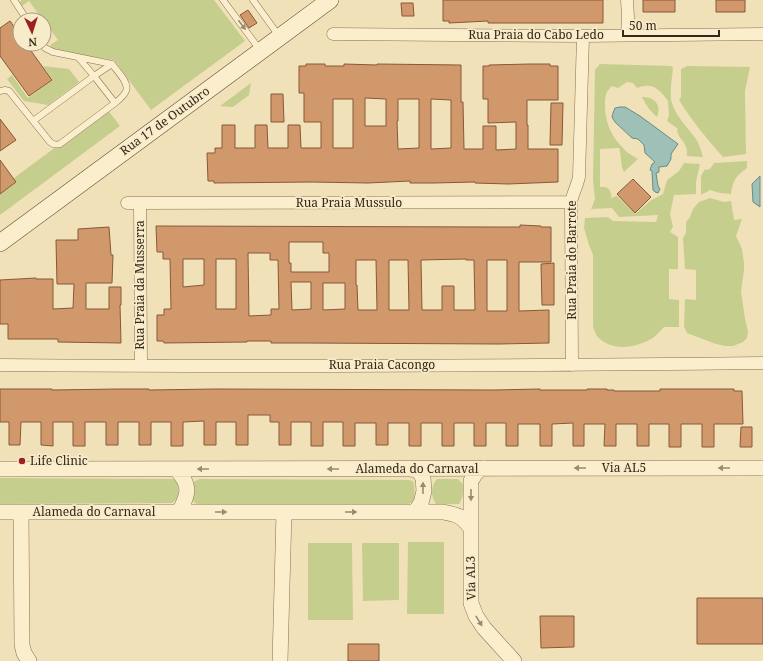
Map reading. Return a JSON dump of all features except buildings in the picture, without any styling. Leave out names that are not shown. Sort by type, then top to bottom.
[{"type":"main road","name":"Rua 17 de Outubro","points":[[0,243],[330,0]]},
{"type":"street","points":[[627,0],[627,35]]},
{"type":"street","name":"Rua Praia do Cabo Ledo","points":[[333,34],[582,36],[763,34]]},
{"type":"street","name":"Rua Praia do Barrote","points":[[572,365],[571,202],[579,177],[582,36]]},
{"type":"street","name":"Rua Praia Mussulo","points":[[127,203],[571,202]]},
{"type":"street","name":"Rua Praia da Musserra","points":[[140,204],[141,366]]},
{"type":"street","name":"Rua Praia Cacongo","points":[[0,365],[572,365],[763,363]]},
{"type":"street","points":[[410,468],[418,470],[423,478],[424,491],[421,503],[415,512]]},
{"type":"street","name":"Via AL5","points":[[484,468],[763,468]]},
{"type":"street","name":"Alameda do Carnaval","points":[[0,469],[484,468]]},
{"type":"street","name":"Alameda do Carnaval","points":[[471,528],[471,482],[478,470],[484,468]]},
{"type":"street","points":[[176,469],[184,478],[186,485],[185,502],[179,512]]},
{"type":"street","name":"Alameda do Carnaval","points":[[0,512],[443,512],[456,514],[464,519],[471,528]]},
{"type":"street","points":[[21,512],[22,645],[28,661]]},
{"type":"street","points":[[280,661],[284,512]]},
{"type":"street","name":"Via AL3","points":[[471,528],[471,604],[476,616],[484,628],[514,661]]},
{"type":"lane","points":[[14,0],[22,12]]},
{"type":"lane","points":[[223,0],[261,51]]},
{"type":"lane","points":[[253,0],[280,37]]},
{"type":"lane","points":[[0,91],[9,91],[50,142],[56,145],[60,144],[115,103],[126,92],[128,87],[126,82],[112,64],[52,52]]},
{"type":"lane","points":[[78,57],[115,103]]},
{"type":"lane","points":[[33,121],[112,64]]},
{"type":"green space","points":[[21,0],[214,0],[245,41],[151,110],[114,60],[54,51],[52,44],[58,40],[52,32],[52,12],[37,12],[29,1],[22,6],[20,3]]},
{"type":"green space","points":[[600,64],[671,66],[673,68],[671,91],[672,104],[697,141],[703,157],[687,156],[685,144],[677,131],[678,129],[667,121],[669,115],[668,101],[658,90],[651,86],[637,88],[633,83],[627,82],[618,88],[612,86],[608,90],[605,97],[605,112],[610,130],[620,145],[628,153],[638,159],[624,172],[619,148],[600,149],[600,187],[605,187],[609,190],[611,193],[611,198],[617,196],[635,214],[650,201],[663,194],[667,180],[679,171],[684,163],[700,164],[696,182],[696,194],[674,195],[670,214],[673,227],[670,232],[678,237],[678,269],[669,269],[669,299],[679,300],[679,327],[664,327],[654,337],[647,341],[634,346],[626,347],[612,346],[606,343],[596,335],[593,326],[593,255],[584,228],[585,218],[608,217],[613,221],[656,222],[658,215],[619,217],[612,208],[591,209],[595,199],[593,180],[595,70]]},
{"type":"green space","points":[[43,66],[69,69],[79,82],[48,105],[24,101],[7,79],[12,75],[28,98],[53,80]]},
{"type":"green space","points":[[687,66],[750,67],[745,91],[746,154],[723,157],[684,108],[679,100],[681,97],[681,69]]},
{"type":"green space","points":[[251,83],[249,95],[233,107],[220,106]]},
{"type":"green space","points":[[642,97],[650,98],[656,102],[658,105],[657,117],[648,108]]},
{"type":"green space","points":[[107,109],[120,126],[0,215],[0,184],[10,181]]},
{"type":"green space","points":[[747,161],[747,168],[740,173],[736,179],[731,194],[710,190],[701,195],[701,176],[705,169],[710,169],[714,163]]},
{"type":"green space","points":[[710,198],[724,202],[731,201],[734,220],[742,219],[736,236],[742,249],[744,263],[741,291],[748,331],[747,338],[743,342],[733,346],[716,344],[687,333],[684,327],[685,299],[696,300],[696,270],[685,269],[683,238],[686,233],[686,222],[693,209],[699,202]]},
{"type":"green space","points":[[0,478],[173,479],[177,481],[178,496],[172,503],[0,504]]},
{"type":"green space","points":[[200,479],[409,480],[413,481],[414,495],[413,502],[408,504],[199,505],[192,499],[192,484]]},
{"type":"green space","points":[[437,479],[458,479],[463,484],[463,494],[459,504],[436,504],[433,498],[432,488]]},
{"type":"green space","points":[[408,542],[444,542],[444,614],[407,614]]},
{"type":"green space","points":[[308,543],[352,543],[353,620],[308,620]]},
{"type":"green space","points":[[362,543],[399,543],[399,600],[363,601]]},
{"type":"water","points":[[625,107],[640,116],[678,144],[671,154],[671,159],[667,166],[659,167],[659,172],[656,173],[658,186],[660,189],[658,193],[653,190],[652,171],[650,170],[652,164],[655,162],[645,153],[644,145],[638,139],[632,138],[615,122],[612,117],[615,108]]},
{"type":"water","points":[[760,176],[760,207],[753,202],[752,184]]},
{"type":"place","name":"Life Clinic","points":[[22,461]]}]
